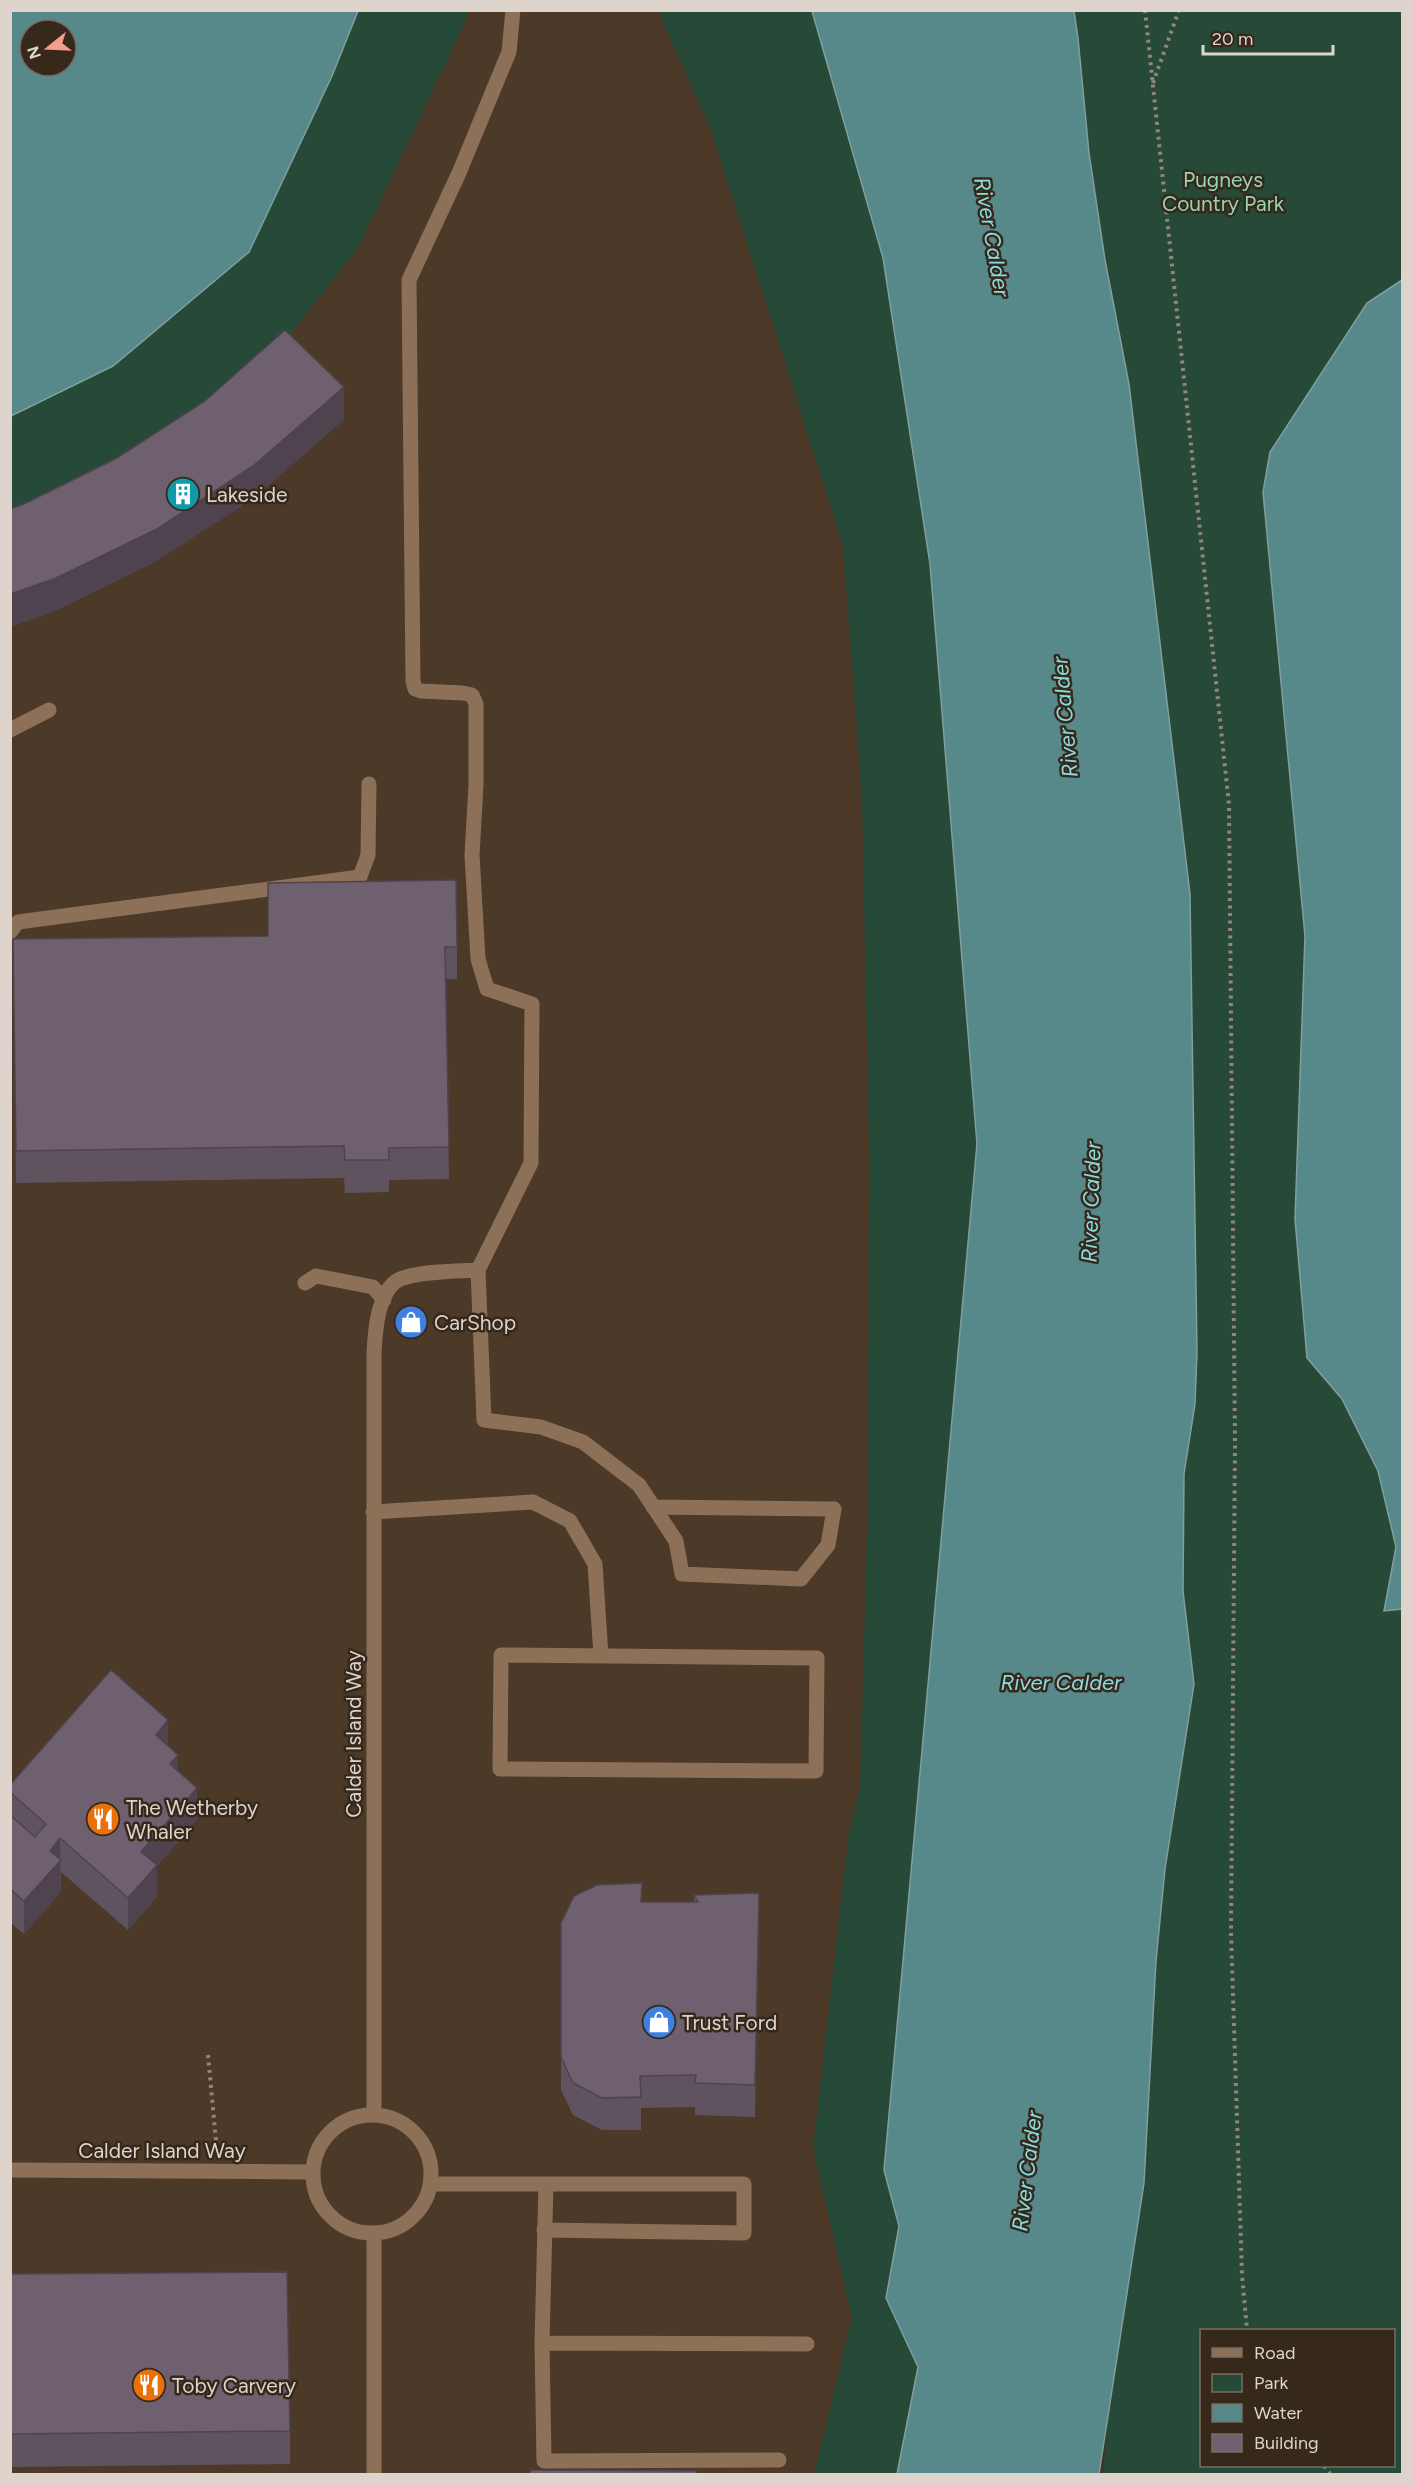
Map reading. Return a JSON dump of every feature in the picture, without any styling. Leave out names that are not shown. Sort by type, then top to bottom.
[{"type":"street","points":[[513,10],[509,52],[459,173],[409,280],[413,681],[415,689],[421,691],[472,695],[476,704],[476,785],[472,855],[478,959],[488,989],[532,1004],[531,1163],[478,1270],[484,1420],[541,1427],[583,1442],[639,1485],[653,1507],[676,1542],[682,1574],[801,1579],[828,1545],[834,1509],[653,1507]]},
{"type":"street","points":[[10,730],[49,710]]},
{"type":"street","points":[[10,932],[18,922],[360,877],[368,855],[369,784]]},
{"type":"street","points":[[305,1283],[316,1275],[373,1287],[384,1300],[395,1282],[421,1274],[478,1270]]},
{"type":"street","name":"Calder Island Way","points":[[374,2115],[374,1353],[376,1320],[384,1300]]},
{"type":"street","points":[[374,1512],[533,1502],[570,1521],[595,1564],[601,1656]]},
{"type":"street","points":[[501,1655],[601,1656],[817,1658],[816,1771],[500,1769],[501,1655]]},
{"type":"street","points":[[374,2115],[394,2119],[411,2130],[424,2145],[430,2164],[431,2184],[424,2203],[411,2219],[394,2229],[374,2234],[355,2231],[338,2222],[324,2208],[316,2191],[313,2172],[317,2154],[326,2138],[339,2125],[356,2117],[374,2115]]},
{"type":"street","name":"Calder Island Way","points":[[10,2170],[313,2172]]},
{"type":"street","points":[[431,2184],[744,2184],[744,2233],[544,2230]]},
{"type":"street","points":[[546,2184],[542,2343],[544,2461],[779,2460]]},
{"type":"street","points":[[374,2234],[374,2475]]},
{"type":"street","points":[[542,2343],[807,2344]]},
{"type":"path","points":[[1145,10],[1229,806],[1235,1444],[1230,1932],[1242,2275],[1247,2329]]},
{"type":"path","points":[[1152,87],[1179,10]]},
{"type":"path","points":[[208,2055],[219,2171]]},
{"type":"shaded area","points":[[467,11],[658,11],[711,130],[843,545],[862,799],[869,1152],[868,1490],[860,1791],[849,1831],[813,2149],[852,2317],[814,2474],[11,2474],[10,528],[358,248],[467,18]]},
{"type":"green space","points":[[358,11],[467,11],[467,18],[358,248],[274,355],[152,451],[11,528],[11,416],[113,366],[249,252],[332,76]]},
{"type":"green space","points":[[658,11],[812,11],[883,258],[930,564],[978,1136],[884,2170],[899,2226],[886,2298],[918,2367],[897,2474],[814,2474],[852,2317],[813,2149],[849,1831],[860,1791],[868,1490],[869,1152],[862,799],[843,545],[711,130]]},
{"type":"green space","name":"Pugneys Country Park","points":[[1020,11],[1402,11],[1402,2474],[1103,2474],[1193,1381]]},
{"type":"water","points":[[11,10],[358,11],[332,76],[249,252],[113,366],[11,416]]},
{"type":"water","name":"River Calder","points":[[812,11],[1074,11],[1089,153],[1105,260],[1129,384],[1190,894],[1197,1352],[1195,1404],[1184,1474],[1183,1591],[1194,1684],[1165,1869],[1156,1961],[1144,2183],[1099,2474],[897,2474],[918,2367],[886,2298],[899,2226],[884,2170],[977,1144],[930,564],[883,258]]},
{"type":"water","points":[[1402,280],[1402,1609],[1384,1611],[1396,1547],[1378,1471],[1342,1399],[1307,1358],[1295,1219],[1305,936],[1263,492],[1270,452],[1367,303]]},
{"type":"building","name":"Lakeside","points":[[285,330],[344,387],[253,466],[157,529],[54,579],[10,594],[10,509],[117,458],[205,401]]},
{"type":"building","points":[[456,880],[457,947],[445,947],[449,1147],[389,1148],[389,1160],[345,1160],[344,1146],[16,1151],[13,939],[268,936],[268,883]]},
{"type":"building","name":"The Wetherby Whaler","points":[[111,1670],[168,1720],[156,1735],[178,1755],[170,1764],[197,1788],[141,1852],[157,1865],[128,1898],[60,1838],[50,1851],[61,1860],[24,1901],[10,1889],[10,1815],[35,1837],[46,1824],[10,1792],[10,1785]]},
{"type":"building","name":"Trust Ford","points":[[642,1883],[641,1902],[698,1902],[694,1895],[759,1893],[755,2085],[695,2083],[696,2075],[640,2076],[641,2097],[602,2098],[573,2083],[561,2057],[561,1923],[574,1896],[597,1885]]},
{"type":"building","name":"Toby Carvery","points":[[287,2272],[290,2431],[10,2434],[10,2274]]},
{"type":"building","points":[[532,2470],[696,2471],[696,2475],[527,2475]]},
{"type":"place","name":"Lakeside","points":[[183,494]]},
{"type":"place","name":"CarShop","points":[[411,1322]]},
{"type":"place","name":"The Wetherby Whaler","points":[[103,1819]]},
{"type":"place","name":"Trust Ford","points":[[659,2022]]},
{"type":"place","name":"Toby Carvery","points":[[149,2385]]}]
